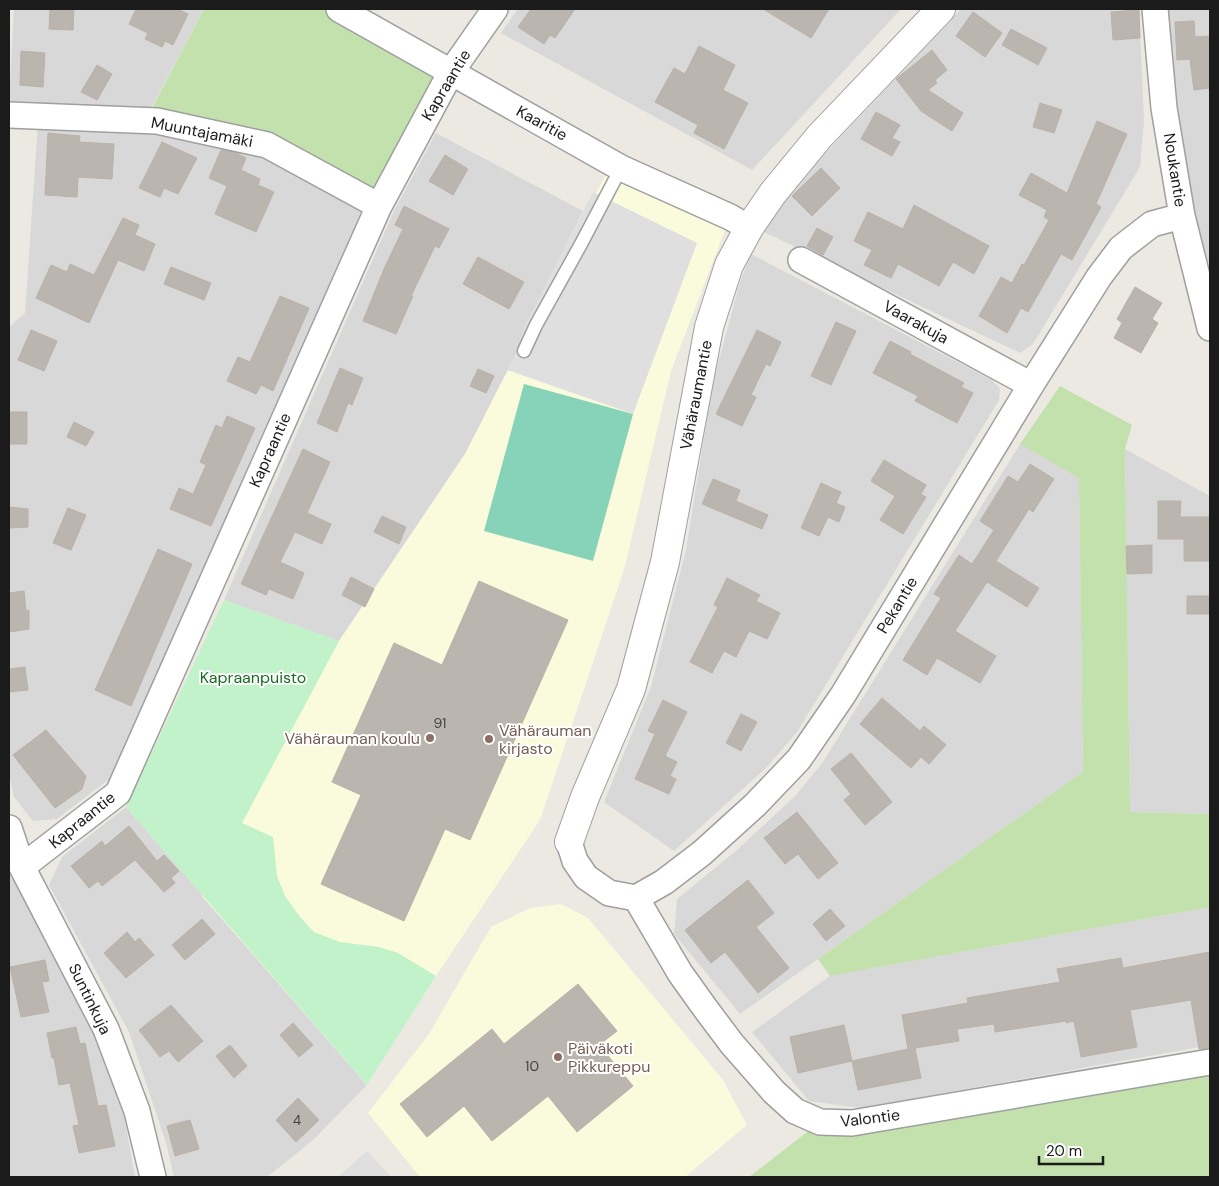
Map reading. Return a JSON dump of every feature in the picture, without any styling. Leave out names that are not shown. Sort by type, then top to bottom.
[{"type":"street","name":"Kaaritie","points":[[339,9],[621,168],[730,217],[749,228]]},
{"type":"street","name":"Kapraantie","points":[[22,867],[118,793],[379,206],[451,72],[495,9]]},
{"type":"street","name":"Vähäraumantie","points":[[569,842],[585,797],[631,689],[665,562],[709,327],[729,265],[749,228],[773,193],[819,137],[941,9]]},
{"type":"street","name":"Noukantie","points":[[1155,9],[1164,108],[1182,216],[1210,328]]},
{"type":"street","name":"Muuntajamäki","points":[[9,115],[157,121],[267,145],[379,206]]},
{"type":"street","name":"Pekantie","points":[[636,898],[664,882],[702,853],[755,805],[799,759],[843,695],[1031,385],[1099,277],[1120,248],[1152,224],[1182,216]]},
{"type":"street","name":"Vaarakuja","points":[[801,260],[1031,385]]},
{"type":"street","name":"Suntinkuja","points":[[9,828],[22,867],[106,1029],[137,1111],[153,1177]]},
{"type":"street","points":[[569,842],[575,862],[586,877],[609,893],[636,898]]},
{"type":"street","name":"Valontie","points":[[636,898],[680,973],[732,1044],[774,1092],[795,1111],[820,1122],[852,1124],[1210,1062]]},
{"type":"lane","points":[[524,352],[536,325],[621,168]]},
{"type":"shaded area","points":[[14,9],[204,9],[150,110],[9,102]]},
{"type":"shaded area","points":[[518,9],[901,9],[752,170],[501,33]]},
{"type":"shaded area","points":[[961,9],[1139,9],[1144,120],[1140,167],[1033,344],[1020,353],[764,232],[789,192]]},
{"type":"shaded area","points":[[1168,9],[1210,9],[1210,268],[1190,200],[1179,123]]},
{"type":"shaded area","points":[[38,123],[173,131],[260,152],[362,209],[113,776],[57,819],[33,821],[14,797],[9,774],[9,327],[25,313]]},
{"type":"shaded area","points":[[436,133],[583,211],[525,327],[516,354],[465,454],[339,641],[224,600],[394,211]]},
{"type":"shaded area","points":[[612,163],[730,217],[671,371],[624,570],[540,820],[436,976],[367,1085],[202,896],[339,641],[465,454],[516,354],[525,327]]},
{"type":"shaded area","points":[[593,192],[697,243],[633,414],[507,370],[516,354],[525,327]]},
{"type":"shaded area","points":[[751,254],[992,380],[1000,389],[999,400],[797,732],[766,768],[674,851],[604,802],[651,687],[686,550],[713,382],[740,282]]},
{"type":"shaded area","points":[[1020,444],[1079,477],[1083,772],[740,1014],[674,934],[677,899],[737,850],[797,794],[823,762]]},
{"type":"shaded area","points":[[1125,449],[1210,496],[1210,814],[1130,812]]},
{"type":"shaded area","points":[[126,807],[367,1085],[312,1141],[267,1177],[174,1177],[166,1143],[129,1032],[49,885],[62,857]]},
{"type":"shaded area","points":[[9,872],[87,1018],[124,1116],[135,1177],[9,1177]]},
{"type":"shaded area","name":"Päiväkoti Pikkureppu","points":[[561,904],[588,918],[723,1080],[747,1125],[685,1177],[420,1177],[368,1113],[429,1034],[491,927],[530,908]]},
{"type":"shaded area","points":[[1210,907],[1210,1045],[861,1108],[809,1101],[752,1032],[830,976]]},
{"type":"shaded area","points":[[367,1151],[391,1177],[338,1177]]},
{"type":"green space","points":[[204,9],[333,9],[441,65],[367,199],[151,110]]},
{"type":"green space","points":[[524,384],[633,414],[593,561],[484,531]]},
{"type":"green space","points":[[1060,386],[1132,425],[1125,449],[1130,812],[1210,814],[1210,907],[830,976],[818,959],[1083,772],[1079,478],[1020,444]]},
{"type":"green space","name":"Kapraanpuisto","points":[[224,600],[339,641],[242,823],[273,837],[277,876],[285,896],[314,932],[340,942],[379,947],[398,953],[436,976],[367,1085],[126,807]]},
{"type":"green space","points":[[1210,1060],[1210,1177],[749,1177],[820,1122]]},
{"type":"building","points":[[50,9],[74,9],[73,30],[49,29]]},
{"type":"building","points":[[136,9],[177,9],[188,14],[173,45],[165,41],[162,47],[145,39],[148,33],[129,24]]},
{"type":"building","points":[[531,9],[575,9],[555,38],[550,35],[544,44],[518,27]]},
{"type":"building","points":[[763,9],[829,9],[811,38]]},
{"type":"building","points":[[1139,10],[1140,38],[1113,40],[1111,12]]},
{"type":"building","points":[[973,12],[1002,33],[985,57],[956,36]]},
{"type":"building","points":[[1194,21],[1195,37],[1210,36],[1210,88],[1194,90],[1190,59],[1177,60],[1175,22]]},
{"type":"building","points":[[1011,29],[1047,48],[1038,65],[1002,45]]},
{"type":"building","points":[[699,46],[735,65],[723,90],[748,103],[724,149],[694,133],[698,125],[655,102],[674,68],[685,74]]},
{"type":"building","points":[[932,50],[947,70],[935,80],[937,83],[928,90],[963,113],[952,131],[921,111],[896,79]]},
{"type":"building","points":[[21,51],[45,53],[43,87],[20,85]]},
{"type":"building","points":[[97,65],[112,74],[97,100],[81,92]]},
{"type":"building","points":[[1040,103],[1062,110],[1054,133],[1033,127]]},
{"type":"building","points":[[876,112],[900,125],[892,138],[900,142],[892,156],[861,139]]},
{"type":"building","points":[[1097,121],[1127,134],[1096,204],[1101,207],[1072,260],[1061,254],[1028,312],[1021,308],[1007,333],[979,316],[1001,277],[1012,283],[1049,220],[1044,217],[1047,210],[1019,195],[1031,173],[1067,193]]},
{"type":"building","points":[[48,133],[80,136],[79,142],[114,144],[112,179],[78,177],[77,197],[45,195]]},
{"type":"building","points":[[162,142],[197,158],[178,194],[164,188],[160,197],[139,188]]},
{"type":"building","points":[[221,150],[234,152],[246,158],[241,170],[260,179],[258,185],[274,192],[256,232],[215,214],[227,186],[209,178]]},
{"type":"building","points":[[445,155],[468,169],[453,195],[429,181]]},
{"type":"building","points":[[821,168],[840,188],[812,216],[792,196]]},
{"type":"building","points":[[914,205],[989,246],[974,274],[953,262],[939,286],[898,264],[891,278],[864,265],[872,250],[854,241],[868,212],[903,229]]},
{"type":"building","points":[[404,206],[449,229],[439,248],[435,246],[411,296],[413,296],[396,334],[363,321],[403,229],[395,225]]},
{"type":"building","points":[[123,218],[139,225],[135,235],[155,244],[144,271],[118,260],[89,323],[36,298],[51,265],[67,272],[70,264],[94,275]]},
{"type":"building","points":[[817,228],[833,237],[823,255],[807,246]]},
{"type":"building","points":[[478,257],[524,282],[509,309],[463,284]]},
{"type":"building","points":[[171,267],[211,283],[204,300],[164,284]]},
{"type":"building","points":[[1135,287],[1162,303],[1152,319],[1158,323],[1141,353],[1114,338],[1122,323],[1117,319]]},
{"type":"building","points":[[280,296],[309,308],[273,391],[261,385],[256,394],[227,381],[238,357],[250,362]]},
{"type":"building","points":[[836,322],[856,331],[831,385],[811,376]]},
{"type":"building","points":[[31,330],[57,341],[44,371],[18,360]]},
{"type":"building","points":[[757,330],[781,342],[770,366],[766,364],[751,395],[756,397],[742,426],[716,414]]},
{"type":"building","points":[[890,341],[964,383],[961,387],[973,393],[957,423],[915,401],[918,396],[873,373]]},
{"type":"building","points":[[340,368],[363,378],[352,405],[348,403],[337,432],[317,423]]},
{"type":"building","points":[[478,369],[494,376],[486,393],[470,386]]},
{"type":"building","points":[[9,412],[27,412],[27,444],[9,444]]},
{"type":"building","points":[[227,416],[255,428],[211,526],[170,509],[179,488],[193,494],[206,465],[200,462],[216,425],[222,428]]},
{"type":"building","points":[[74,422],[94,432],[86,446],[67,437]]},
{"type":"building","points":[[303,449],[330,462],[307,513],[331,524],[322,544],[295,532],[280,562],[304,573],[293,599],[269,589],[266,595],[241,584]]},
{"type":"building","points":[[884,460],[926,485],[921,494],[926,497],[903,534],[880,520],[895,496],[871,481]]},
{"type":"building","points":[[1030,464],[1054,479],[1033,512],[1029,509],[996,561],[1039,588],[1027,607],[987,582],[955,631],[996,656],[980,683],[937,658],[927,675],[903,660],[941,598],[934,594],[959,555],[972,564],[994,530],[980,521],[1008,476],[1018,482]]},
{"type":"building","points":[[713,479],[740,490],[736,501],[768,515],[762,529],[702,504]]},
{"type":"building","points":[[821,483],[841,492],[836,503],[845,507],[839,522],[828,517],[819,536],[801,528]]},
{"type":"building","points":[[1158,501],[1181,501],[1180,517],[1210,517],[1210,561],[1184,561],[1184,539],[1158,539]]},
{"type":"building","points":[[9,507],[28,509],[28,527],[9,528]]},
{"type":"building","points":[[68,508],[86,515],[71,550],[53,543]]},
{"type":"building","points":[[382,516],[406,527],[399,544],[374,532]]},
{"type":"building","points":[[1152,545],[1152,573],[1127,574],[1126,546]]},
{"type":"building","points":[[158,549],[192,564],[131,706],[95,690]]},
{"type":"building","points":[[351,577],[374,589],[365,607],[342,595]]},
{"type":"building","points":[[727,578],[760,595],[756,601],[780,613],[767,639],[749,631],[736,657],[724,651],[712,673],[690,662],[718,607],[714,605]]},
{"type":"building","points":[[479,581],[568,620],[470,840],[445,829],[404,921],[321,884],[361,795],[332,782],[394,643],[442,665]]},
{"type":"building","points":[[24,591],[26,611],[29,610],[29,629],[9,632],[9,593]]},
{"type":"building","points":[[1187,596],[1210,596],[1210,614],[1187,614]]},
{"type":"building","points":[[25,667],[28,690],[9,692],[9,669]]},
{"type":"building","points":[[882,698],[920,731],[924,726],[946,745],[929,764],[921,757],[911,768],[860,724]]},
{"type":"building","points":[[663,700],[687,712],[665,756],[677,762],[670,776],[676,779],[669,794],[635,779],[655,734],[648,731]]},
{"type":"building","points":[[741,714],[757,722],[741,751],[726,743]]},
{"type":"building","points":[[46,730],[86,776],[82,789],[55,808],[13,755]]},
{"type":"building","points":[[851,753],[892,802],[865,825],[844,800],[851,794],[831,769]]},
{"type":"building","points":[[797,812],[838,863],[818,879],[798,854],[785,864],[764,838]]},
{"type":"building","points":[[129,826],[157,861],[164,855],[179,871],[171,878],[175,883],[164,892],[135,860],[102,886],[98,881],[89,888],[71,866],[102,841],[105,846]]},
{"type":"building","points":[[748,880],[774,913],[756,927],[789,968],[758,993],[725,952],[711,963],[685,930]]},
{"type":"building","points":[[830,909],[845,926],[826,941],[813,924]]},
{"type":"building","points":[[202,919],[215,934],[185,960],[172,945]]},
{"type":"building","points":[[127,932],[135,942],[139,938],[154,955],[126,978],[104,953]]},
{"type":"building","points":[[1210,952],[1210,1048],[1199,1049],[1191,1000],[1130,1010],[1137,1047],[1081,1057],[1074,1021],[995,1032],[994,1024],[957,1029],[959,1041],[915,1048],[921,1078],[858,1090],[852,1061],[908,1049],[902,1015],[968,1003],[967,998],[1060,982],[1057,969],[1121,958],[1123,968]]},
{"type":"building","points":[[45,960],[49,981],[42,982],[49,1012],[21,1017],[10,967]]},
{"type":"building","name":"Päiväkoti Pikkureppu","points":[[578,984],[617,1031],[599,1045],[633,1086],[577,1132],[548,1096],[492,1141],[464,1106],[427,1137],[400,1104],[492,1029],[504,1044]]},
{"type":"building","points":[[171,1005],[203,1041],[178,1062],[169,1051],[160,1057],[139,1030]]},
{"type":"building","points":[[293,1023],[313,1045],[299,1057],[280,1035]]},
{"type":"building","points":[[844,1025],[852,1061],[798,1073],[790,1037]]},
{"type":"building","points":[[76,1027],[80,1044],[85,1043],[98,1106],[106,1105],[115,1146],[79,1153],[73,1126],[79,1125],[70,1083],[59,1085],[47,1033]]},
{"type":"building","points":[[230,1045],[247,1066],[234,1078],[216,1056]]},
{"type":"building","points":[[298,1098],[319,1120],[296,1142],[276,1120]]},
{"type":"building","points":[[190,1120],[199,1149],[175,1156],[167,1126]]},
{"type":"place","name":"Vähärauman koulu","points":[[430,738]]},
{"type":"place","name":"Vähärauman kirjasto","points":[[489,739]]},
{"type":"place","name":"Päiväkoti Pikkureppu","points":[[558,1057]]}]
